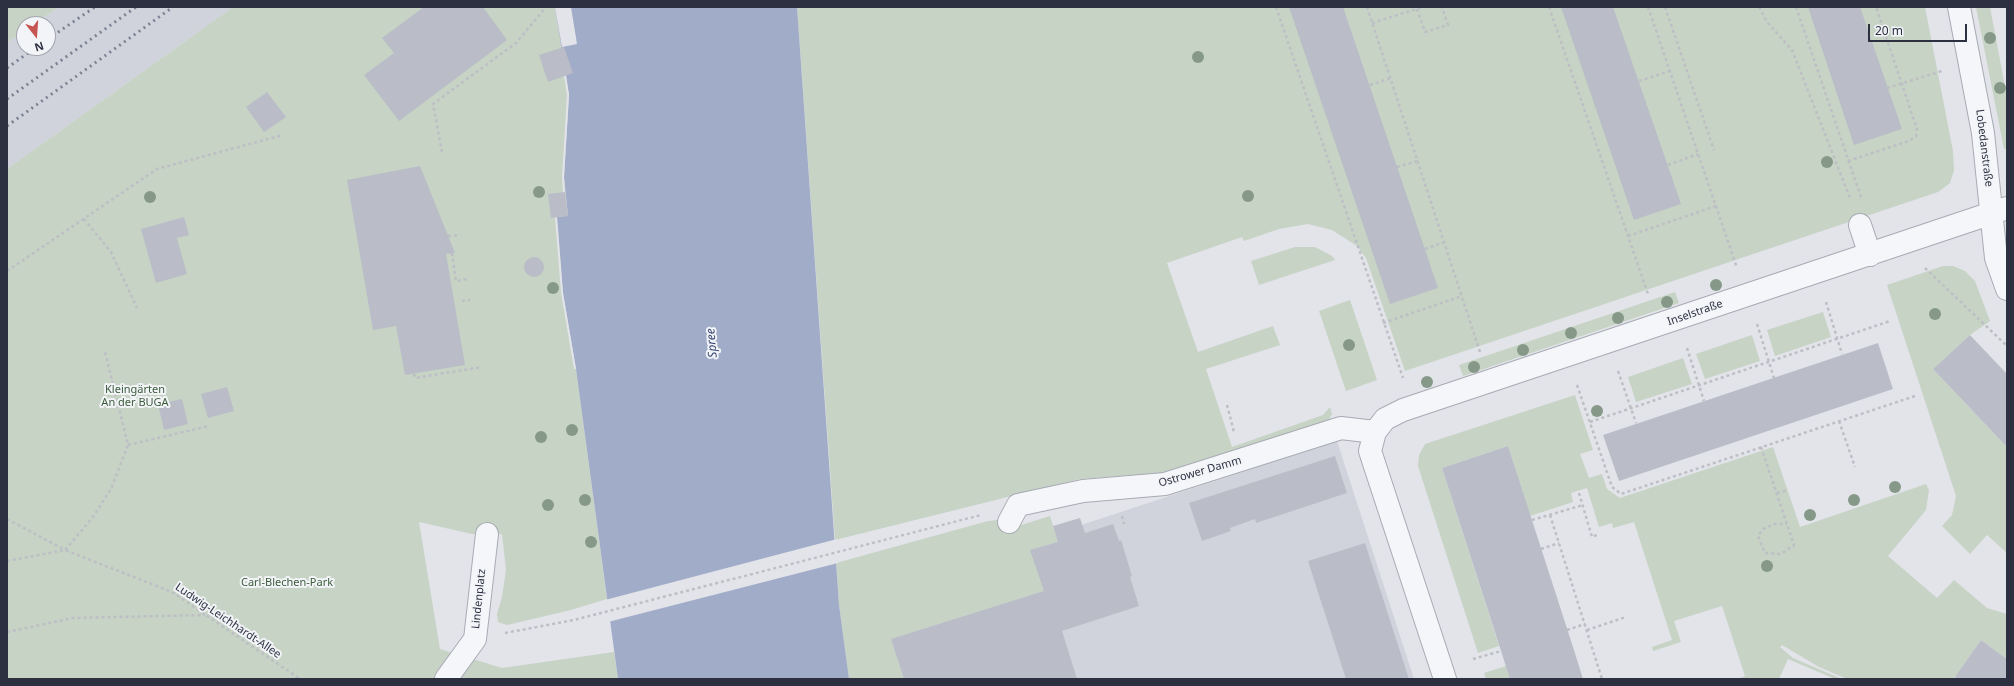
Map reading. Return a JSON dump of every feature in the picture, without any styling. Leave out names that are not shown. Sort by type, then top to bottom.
[{"type":"street","name":"Lobedanstraße","points":[[1959,7],[1999,211],[1996,258],[2007,289]]},
{"type":"street","name":"Inselstraße","points":[[1380,426],[1403,410],[1999,211]]},
{"type":"street","points":[[1860,225],[1870,255]]},
{"type":"street","points":[[1380,426],[1370,451],[1445,679]]},
{"type":"street","name":"Ostrower Damm","points":[[1013,514],[1083,491],[1165,484],[1341,428],[1380,426]]},
{"type":"street","name":"Lindenplatz","points":[[446,679],[475,639],[486,534]]},
{"type":"path","points":[[442,152],[433,104],[516,43],[546,7]]},
{"type":"path","points":[[1276,7],[1403,378]]},
{"type":"path","points":[[1367,7],[1480,352]]},
{"type":"path","points":[[1372,23],[1423,7]]},
{"type":"path","points":[[1417,9],[1425,32],[1448,25],[1442,7]]},
{"type":"path","points":[[1549,7],[1648,294]]},
{"type":"path","points":[[1648,7],[1747,295]]},
{"type":"path","points":[[1664,7],[1714,150]]},
{"type":"path","points":[[1759,7],[1767,22],[1792,50],[1860,225]]},
{"type":"path","points":[[1796,7],[1863,202]]},
{"type":"path","points":[[1848,161],[1909,141],[1916,136],[1916,129],[1902,83],[1876,7]]},
{"type":"path","points":[[1887,88],[1944,70]]},
{"type":"path","points":[[1639,82],[1670,71]]},
{"type":"path","points":[[1370,85],[1391,78]]},
{"type":"path","points":[[7,271],[157,169],[283,136]]},
{"type":"path","points":[[1668,165],[1698,154]]},
{"type":"path","points":[[1397,167],[1418,161]]},
{"type":"path","points":[[1628,236],[1716,206]]},
{"type":"path","points":[[84,219],[111,252],[138,308]]},
{"type":"path","points":[[448,236],[460,235]]},
{"type":"path","points":[[1425,249],[1445,242]]},
{"type":"path","points":[[452,253],[456,281],[467,279]]},
{"type":"path","points":[[1925,268],[2007,346]]},
{"type":"path","points":[[1383,322],[1462,296]]},
{"type":"path","points":[[462,301],[470,300]]},
{"type":"path","points":[[1826,302],[1842,354]]},
{"type":"path","points":[[1590,422],[1890,321]]},
{"type":"path","points":[[1757,324],[1774,378]]},
{"type":"path","points":[[1687,348],[1704,401]]},
{"type":"path","points":[[7,561],[65,550],[93,517],[111,489],[128,445],[105,352]]},
{"type":"path","points":[[414,374],[415,378],[482,366]]},
{"type":"path","points":[[1618,371],[1636,423]]},
{"type":"path","points":[[1577,385],[1612,487],[1621,494],[1915,396]]},
{"type":"path","points":[[1840,421],[1855,467]]},
{"type":"path","points":[[128,445],[209,426]]},
{"type":"path","points":[[1761,447],[1776,493],[1787,524],[1794,545],[1781,554],[1765,553],[1758,536],[1763,529],[1774,524],[1787,524]]},
{"type":"path","points":[[1776,493],[1788,490]]},
{"type":"path","points":[[1579,493],[1592,537],[1599,534]]},
{"type":"path","points":[[1532,520],[1582,505]]},
{"type":"path","points":[[475,639],[574,620],[864,544],[1013,514]]},
{"type":"path","points":[[1550,515],[1602,679]]},
{"type":"path","name":"Ludwig-Leichhardt-Allee","points":[[7,519],[65,550],[172,592],[300,679]]},
{"type":"path","points":[[1541,549],[1559,543]]},
{"type":"path","points":[[7,632],[73,618],[206,615]]},
{"type":"path","points":[[1587,630],[1626,617]]},
{"type":"path","points":[[1567,630],[1585,624]]},
{"type":"path","points":[[1473,659],[1500,651]]},
{"type":"shaded area","points":[[59,7],[233,7],[7,169],[7,43],[16,37],[16,56],[56,56],[56,16],[46,16]]},
{"type":"shaded area","points":[[1337,441],[1414,679],[849,679],[877,592]]},
{"type":"green space","points":[[7,7],[59,7],[46,16],[16,16],[16,37],[7,43]]},
{"type":"green space","points":[[233,7],[555,7],[569,95],[564,177],[568,216],[563,293],[576,369],[607,599],[571,610],[507,625],[498,622],[497,614],[502,597],[506,570],[502,534],[472,534],[419,522],[440,649],[502,668],[614,652],[618,679],[7,679],[7,169]]},
{"type":"green space","points":[[797,7],[1925,7],[1953,151],[1954,170],[1950,183],[1938,192],[1405,371],[1366,258],[1357,246],[1332,230],[1308,224],[1279,229],[1244,241],[1242,237],[1167,263],[1198,352],[1273,326],[1280,345],[1206,369],[1232,447],[1323,415],[1330,407],[1332,414],[1328,422],[1162,473],[1080,479],[835,540]]},
{"type":"green space","points":[[1976,7],[1990,7],[2007,97],[2007,148],[2004,149]]},
{"type":"green space","points":[[1295,247],[1315,247],[1332,256],[1335,260],[1259,285],[1251,261]]},
{"type":"green space","points":[[1943,266],[1953,266],[1965,271],[1975,281],[1990,321],[1970,335],[1933,369],[2007,447],[2007,553],[1987,535],[1970,554],[1942,526],[1952,515],[1956,496],[1887,285]]},
{"type":"green space","points":[[1675,292],[1679,303],[1463,376],[1459,365]]},
{"type":"green space","points":[[1350,300],[1377,380],[1346,391],[1319,311]]},
{"type":"green space","points":[[1823,312],[1831,337],[1775,356],[1767,330]]},
{"type":"green space","points":[[1752,335],[1760,361],[1705,379],[1696,354]]},
{"type":"green space","points":[[1683,358],[1692,384],[1636,402],[1628,377]]},
{"type":"green space","points":[[1575,395],[1593,450],[1580,454],[1589,478],[1602,474],[1607,489],[1620,498],[1773,447],[1800,527],[1926,484],[1929,490],[1926,510],[1888,556],[1937,598],[1954,580],[1987,608],[2007,614],[2007,659],[1981,640],[1954,679],[1847,679],[1819,667],[1782,645],[1780,647],[1793,658],[1842,679],[1835,679],[1788,659],[1779,679],[1737,679],[1745,676],[1722,606],[1674,621],[1681,642],[1653,651],[1652,647],[1672,640],[1634,522],[1613,528],[1612,523],[1599,527],[1587,488],[1571,493],[1573,502],[1530,516],[1508,446],[1442,468],[1499,646],[1478,653],[1418,466],[1419,455],[1425,444]]},
{"type":"green space","points":[[1050,516],[1058,542],[1031,550],[1044,591],[891,639],[904,679],[849,679],[839,605],[836,563],[988,521],[998,520],[1021,525]]},
{"type":"green space","points":[[1506,666],[1510,679],[1486,679],[1484,673]]},
{"type":"water","name":"Spree","points":[[555,7],[797,7],[839,605],[849,679],[618,679],[576,369],[563,293],[557,217],[568,216],[564,177],[569,95]]},
{"type":"pier","points":[[555,7],[571,7],[577,44],[562,47]]},
{"type":"pier","points":[[566,75],[569,95],[564,177],[565,192],[563,193],[562,177],[567,95],[564,76]]},
{"type":"pier","points":[[555,217],[557,217],[563,293],[576,369],[574,369],[561,293]]},
{"type":"pier","points":[[837,539],[838,563],[608,622],[605,600]]},
{"type":"building","points":[[424,7],[483,7],[507,40],[399,121],[364,75],[394,53],[382,38]]},
{"type":"building","points":[[1289,7],[1343,7],[1438,288],[1390,304]]},
{"type":"building","points":[[1561,7],[1613,7],[1681,204],[1634,220]]},
{"type":"building","points":[[1808,7],[1860,7],[1902,129],[1854,145]]},
{"type":"building","points":[[564,47],[573,73],[548,82],[539,55]]},
{"type":"building","points":[[267,92],[286,117],[264,132],[246,107]]},
{"type":"building","points":[[420,166],[455,253],[446,254],[465,365],[405,375],[396,326],[373,330],[347,180]]},
{"type":"building","points":[[565,192],[568,216],[551,218],[548,194]]},
{"type":"building","points":[[184,217],[189,235],[177,238],[187,274],[156,283],[141,229]]},
{"type":"building","points":[[530,257],[538,257],[544,263],[544,271],[538,277],[530,277],[524,271],[524,263]]},
{"type":"building","points":[[1970,335],[2007,374],[2007,447],[1933,369]]},
{"type":"building","points":[[1878,343],[1893,389],[1619,481],[1603,435]]},
{"type":"building","points":[[227,387],[234,411],[208,418],[201,394]]},
{"type":"building","points":[[182,399],[188,424],[164,430],[158,404]]},
{"type":"building","points":[[1508,446],[1583,679],[1510,679],[1442,468]]},
{"type":"building","points":[[1335,456],[1347,493],[1256,523],[1255,519],[1230,528],[1231,531],[1202,541],[1189,503]]},
{"type":"building","points":[[1080,518],[1085,533],[1113,524],[1119,541],[1121,540],[1139,606],[1062,631],[1077,679],[904,679],[891,639],[1044,591],[1030,550],[1058,542],[1053,526]]},
{"type":"building","points":[[1365,543],[1409,679],[1346,679],[1308,561]]},
{"type":"building","points":[[1981,640],[2007,659],[2007,679],[1958,679],[1955,677]]},
{"type":"railway","points":[[56,34],[95,7]]},
{"type":"railway","points":[[7,99],[136,7]]},
{"type":"railway","points":[[7,126],[173,7]]},
{"type":"railway","points":[[7,68],[24,56]]},
{"type":"park label","name":"Kleingärten An der BUGA","points":[[135,396]]},
{"type":"park label","name":"Carl-Blechen-Park","points":[[287,583]]}]
